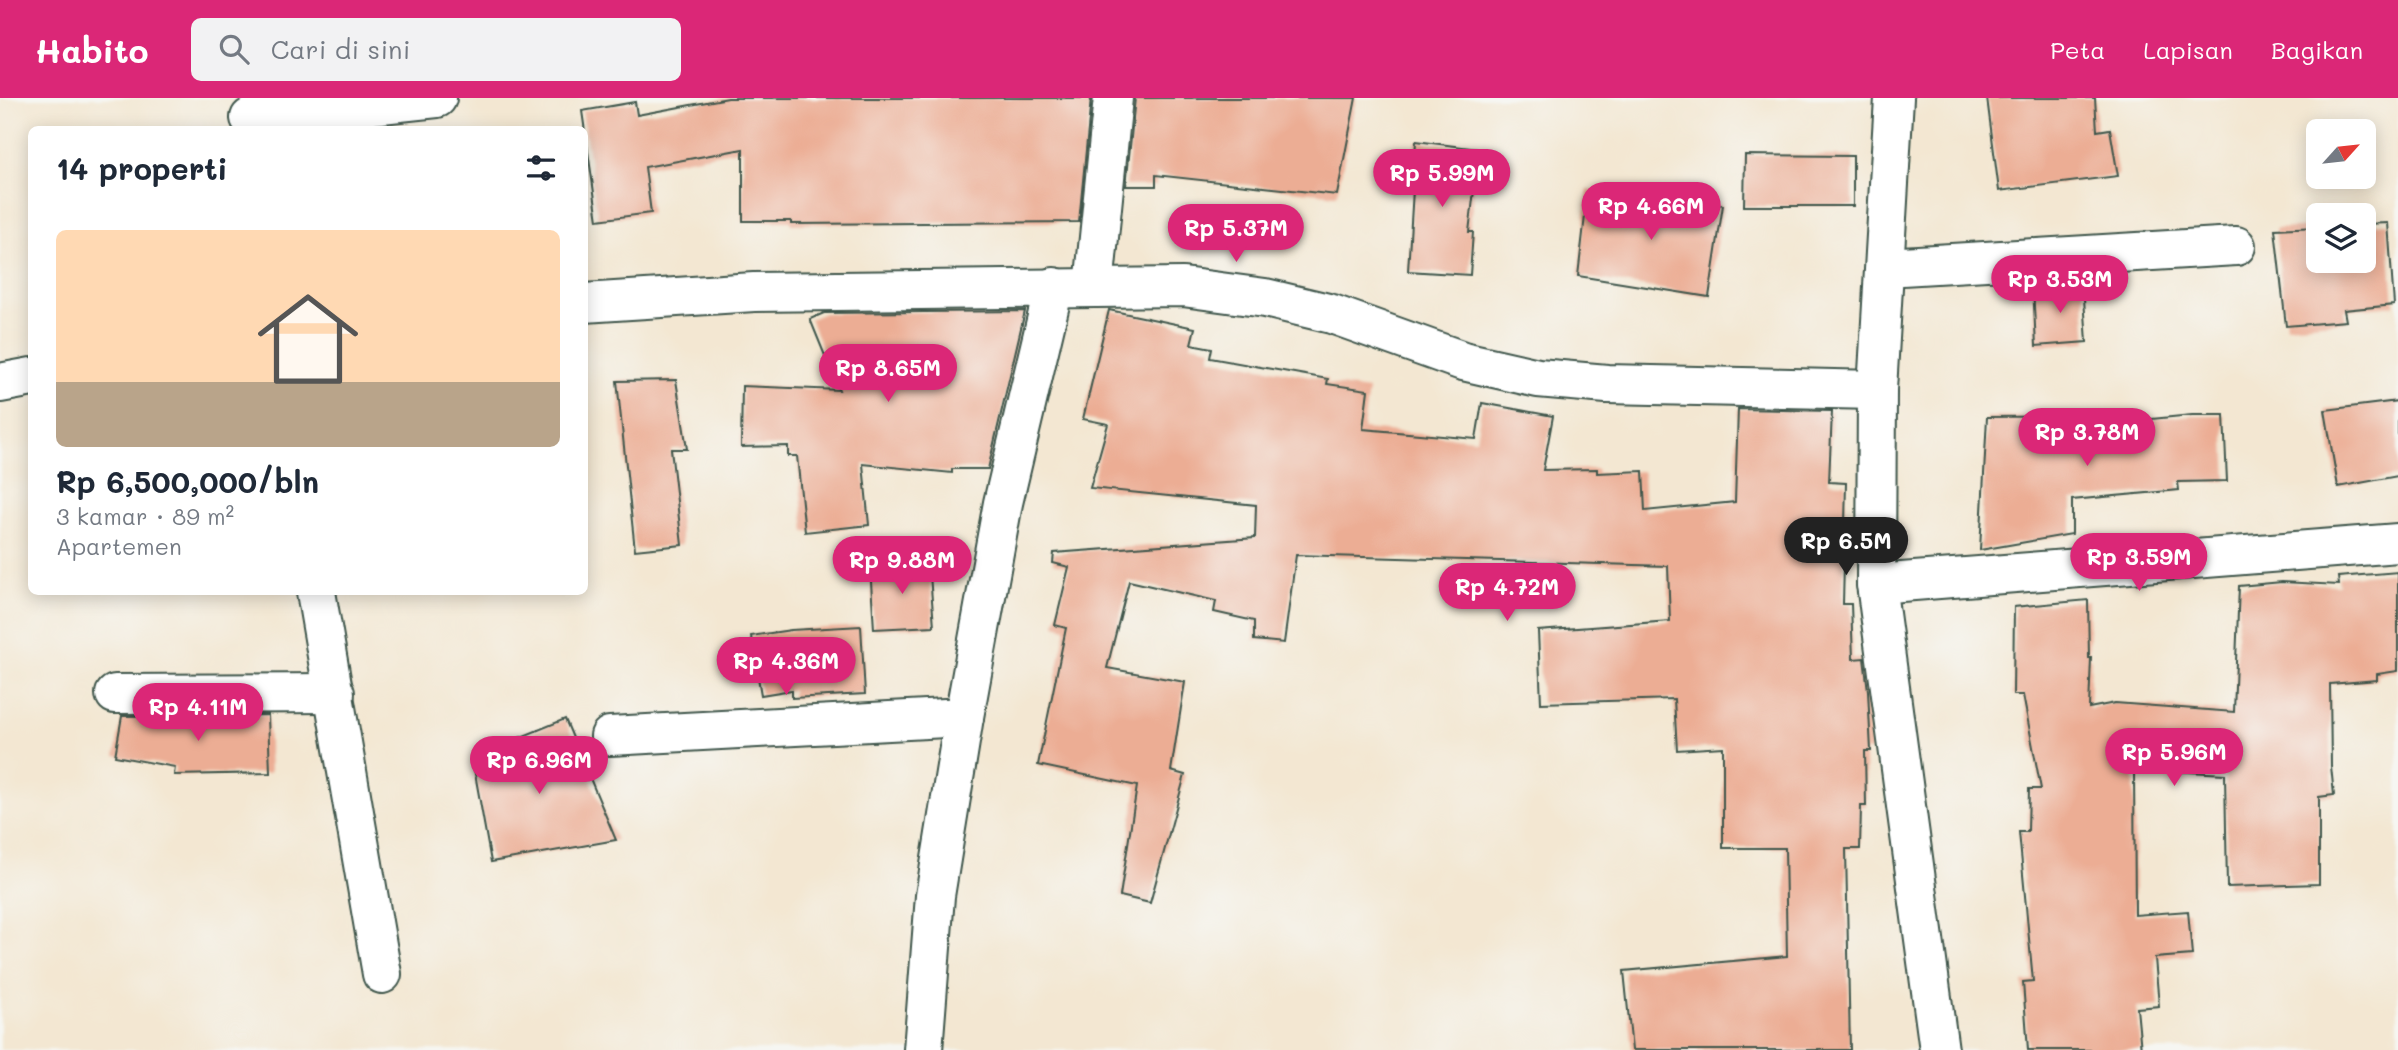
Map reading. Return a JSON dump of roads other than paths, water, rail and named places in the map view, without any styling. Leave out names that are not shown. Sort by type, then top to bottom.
[{"type":"street","points":[[250,115],[437,98]]},
{"type":"street","points":[[1094,287],[1113,98]]},
{"type":"street","points":[[1894,98],[1877,390],[1876,584],[1939,1050]]},
{"type":"street","points":[[1885,267],[2236,246]]},
{"type":"street","points":[[923,1050],[935,896],[964,717],[1003,503],[1054,287]]},
{"type":"street","points":[[588,303],[754,292],[1183,287],[1265,299],[1332,314],[1463,361],[1538,377],[1606,384],[1877,390]]},
{"type":"street","points":[[0,383],[28,378]]},
{"type":"street","points":[[1876,584],[2398,543]]},
{"type":"street","points":[[317,595],[382,974]]},
{"type":"street","points":[[115,694],[335,693]]},
{"type":"street","points":[[610,736],[964,717]]}]
